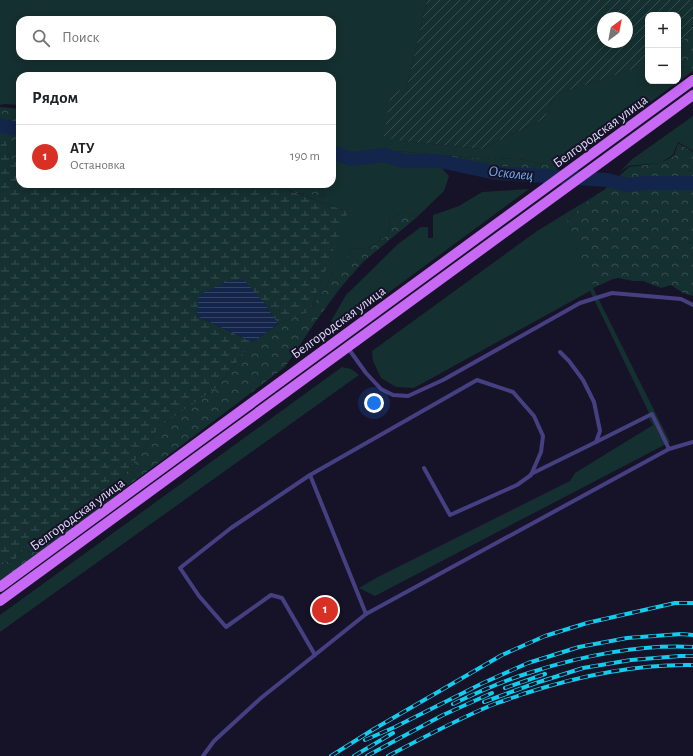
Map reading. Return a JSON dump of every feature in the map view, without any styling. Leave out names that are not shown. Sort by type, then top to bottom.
[{"type":"main road","name":"Белгородская улица","points":[[0,587],[693,80]]},
{"type":"main road","name":"Белгородская улица","points":[[0,601],[658,120],[693,96]]},
{"type":"main road","points":[[340,338],[347,348]]},
{"type":"lane","points":[[651,111],[658,120]]},
{"type":"lane","points":[[347,348],[366,373],[381,389],[393,395],[408,396],[443,380],[580,303],[612,293],[681,299],[693,304]]},
{"type":"lane","points":[[560,352],[583,380],[594,402],[600,431],[596,442]]},
{"type":"lane","points":[[315,656],[282,598],[272,595],[226,627],[199,596],[180,568],[231,528],[310,475],[477,380],[513,392],[534,416],[543,436],[541,452],[531,475]]},
{"type":"lane","points":[[424,468],[450,515],[517,485],[531,475],[652,414],[669,449]]},
{"type":"lane","points":[[203,756],[214,740],[261,698],[366,614],[669,449],[693,442]]},
{"type":"lane","points":[[310,475],[366,614]]},
{"type":"green space","points":[[0,0],[427,0],[406,91],[402,141],[481,149],[544,119],[555,95],[645,65],[645,84],[675,84],[550,175],[555,167],[519,159],[476,158],[395,151],[352,157],[336,151],[336,72],[16,72],[16,105],[0,105]]},
{"type":"green space","points":[[427,0],[693,0],[693,32],[681,42],[681,12],[645,12],[645,65],[555,95],[544,119],[481,149],[402,141],[384,137],[391,90],[406,91]]},
{"type":"green space","points":[[693,32],[693,69],[681,67],[681,42]]},
{"type":"green space","points":[[681,67],[693,69],[693,71],[681,80]]},
{"type":"green space","points":[[0,107],[16,109],[16,126],[0,124]]},
{"type":"green space","points":[[693,116],[693,151],[678,142],[673,155],[660,163],[628,166],[619,173],[631,160]]},
{"type":"green space","points":[[0,129],[16,131],[16,160],[11,160],[4,135],[0,135]]},
{"type":"green space","points":[[4,134],[11,160],[16,160],[16,188],[282,188],[348,212],[311,308],[308,312],[278,324],[265,304],[197,316],[248,340],[254,341],[215,389],[160,426],[123,477],[84,500],[71,515],[61,517],[45,535],[28,544],[14,561],[0,562],[0,135]]},
{"type":"green space","points":[[678,143],[693,152],[693,296],[683,293],[671,285],[661,288],[643,281],[618,278],[593,288],[590,264],[578,257],[588,247],[567,236],[566,222],[584,204],[604,190],[629,167],[660,163],[674,156]]},
{"type":"green space","points":[[395,151],[476,158],[519,159],[556,167],[550,175],[496,171],[439,159],[404,159],[388,153]]},
{"type":"green space","points":[[336,159],[349,163],[382,159],[410,166],[440,166],[449,176],[444,191],[416,218],[405,211],[390,219],[388,235],[368,248],[351,249],[345,264],[334,269],[326,287],[311,308],[347,212],[297,193],[326,196],[322,188],[336,188]]},
{"type":"green space","points":[[283,188],[322,188],[326,196],[297,193]]},
{"type":"green space","points":[[529,189],[338,330],[331,321],[346,295],[398,244],[421,227],[428,227],[428,238],[433,238],[433,215],[459,206],[482,192]]},
{"type":"green space","points":[[604,190],[584,204],[566,222],[589,247],[593,288],[670,442],[375,596],[359,588],[376,578],[570,481],[575,473],[653,425],[649,419],[650,415],[590,291],[414,388],[396,387],[381,378],[373,361],[372,351],[537,231]]},
{"type":"green space","points":[[405,211],[416,218],[363,262],[341,287],[285,367],[0,581],[0,562],[14,561],[28,544],[45,535],[61,516],[71,515],[84,500],[123,477],[160,426],[215,389],[254,341],[278,324],[308,312],[326,287],[334,269],[345,263],[351,249],[368,248],[388,235],[390,219]]},
{"type":"green space","points":[[342,367],[351,369],[359,375],[0,632],[0,615]]},
{"type":"water","points":[[243,279],[265,304],[278,324],[254,341],[248,340],[197,316],[199,295],[226,282]]},
{"type":"waterway","name":"Осколец","points":[[0,126],[16,128]]},
{"type":"waterway","name":"Осколец","points":[[336,153],[351,159],[384,155],[404,161],[439,161],[496,173],[607,180],[627,185],[645,183],[693,183]]},
{"type":"railway","points":[[331,756],[374,729],[502,655],[545,636],[587,623],[675,603],[693,603]]},
{"type":"railway","points":[[365,740],[528,663],[579,647],[627,638],[681,634],[693,635]]},
{"type":"railway","points":[[453,704],[512,679],[551,666],[591,656],[653,647],[693,647]]},
{"type":"railway","points":[[484,702],[583,668],[631,660],[693,656]]},
{"type":"railway","points":[[388,756],[439,729],[500,702],[523,694],[607,672],[671,665],[693,665]]},
{"type":"railway","points":[[505,688],[545,674]]},
{"type":"railway","points":[[367,756],[443,715],[492,693]]},
{"type":"railway","points":[[354,756],[393,733]]},
{"type":"place","name":"АТУ","points":[[325,610]]}]
